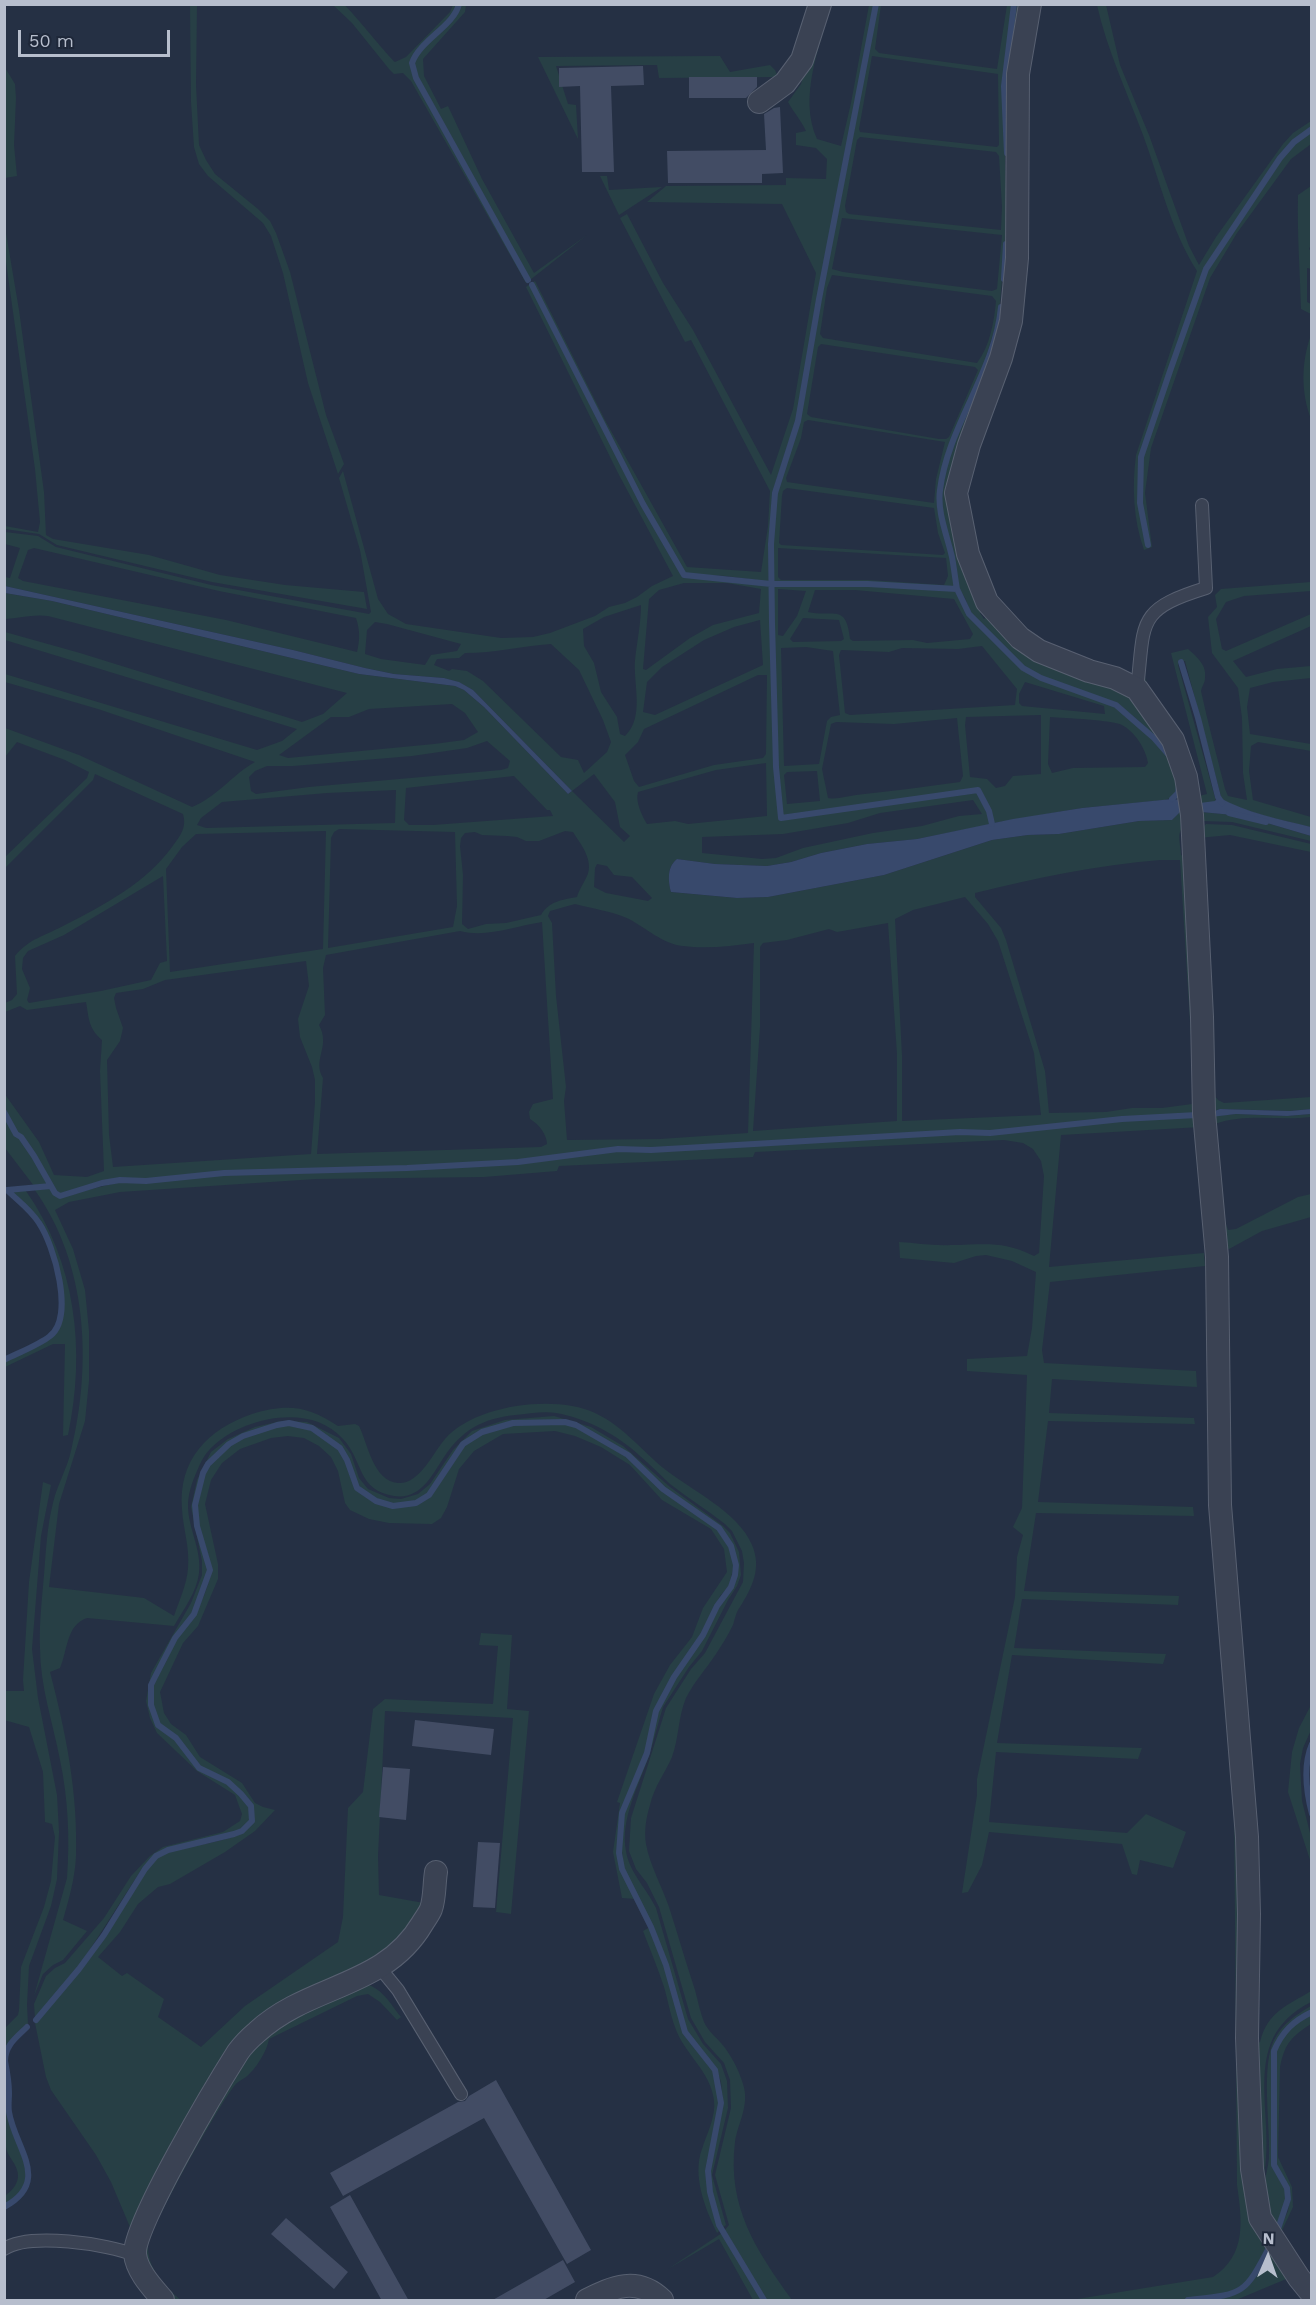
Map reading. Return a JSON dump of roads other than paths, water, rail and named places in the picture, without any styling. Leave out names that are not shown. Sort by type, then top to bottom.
[{"type":"street","points":[[759,102],[785,83],[802,60],[820,4]]},
{"type":"street","points":[[1030,4],[1018,74],[1017,258],[1011,321],[1001,358],[969,445],[956,493],[968,555],[987,602],[1020,638],[1055,658],[1115,678],[1137,689],[1173,740],[1186,777],[1192,815],[1204,1113],[1217,1257],[1220,1505],[1247,1827],[1248,2049],[1252,2169],[1260,2218],[1311,2294]]},
{"type":"street","points":[[164,2301],[148,2282],[135,2255],[137,2240],[168,2174],[240,2050],[257,2031],[299,2003],[380,1968],[411,1942],[431,1909],[436,1872]]},
{"type":"street","points":[[587,2301],[620,2285],[634,2286],[657,2296],[662,2301]]},
{"type":"lane","points":[[1137,689],[1146,623],[1152,613],[1167,602],[1206,588],[1202,505]]},
{"type":"lane","points":[[380,1968],[398,1990],[461,2094]]},
{"type":"lane","points":[[4,2249],[26,2241],[84,2243],[121,2249],[135,2255]]},
{"type":"water","points":[[5,586],[365,668],[459,682],[473,690],[572,791],[568,794],[484,707],[464,690],[455,686],[359,674],[52,601],[5,593]]},
{"type":"water","points":[[1218,797],[1252,811],[1311,827],[1311,836],[1243,816],[1201,812],[1200,803],[1215,801]]},
{"type":"water","points":[[1172,799],[1184,800],[1185,807],[1172,820],[1139,821],[1059,834],[992,840],[884,875],[768,897],[737,898],[671,892],[670,887],[670,870],[677,859],[715,864],[767,866],[867,844],[917,839],[1013,819],[1082,808]]},
{"type":"water","points":[[1220,1109],[1290,1111],[1311,1109],[1311,1114],[1287,1116],[1236,1114],[1211,1117],[1212,1112]]},
{"type":"waterway","points":[[459,4],[451,19],[422,47],[412,63],[416,78],[528,280]]},
{"type":"waterway","points":[[876,4],[798,421],[775,493],[771,544],[772,623],[776,767],[781,818],[978,790],[989,811],[992,824]]},
{"type":"waterway","points":[[1007,153],[1004,86],[1014,4]]},
{"type":"waterway","points":[[1148,545],[1140,503],[1141,457],[1206,269],[1280,158],[1294,142],[1312,129]]},
{"type":"waterway","points":[[1004,279],[1006,244]]},
{"type":"waterway","points":[[532,285],[643,504],[684,575],[771,584],[868,584],[957,589],[969,614],[1023,668],[1041,678],[1116,705],[1154,738],[1168,754]]},
{"type":"waterway","points":[[957,589],[952,557],[941,515],[940,490],[952,443],[990,354],[1001,307]]},
{"type":"waterway","points":[[1181,662],[1218,797],[1222,803]]},
{"type":"waterway","points":[[1172,799],[1178,793],[1179,786]]},
{"type":"waterway","points":[[1229,813],[1266,822]]},
{"type":"waterway","points":[[4,1112],[16,1134],[21,1137],[34,1156],[55,1193],[60,1196],[120,1180],[146,1181],[224,1173],[407,1168],[518,1162],[618,1149],[651,1150],[960,1132],[990,1133],[1122,1119],[1197,1115]]},
{"type":"waterway","points":[[4,1360],[50,1336],[57,1327],[61,1313],[60,1281],[45,1233],[32,1213],[7,1190],[51,1186]]},
{"type":"waterway","points":[[36,2020],[104,1935],[145,1869],[156,1856],[168,1850],[234,1834],[242,1831],[252,1821],[251,1806],[241,1794],[228,1782],[199,1768],[176,1738],[158,1725],[151,1705],[151,1685],[175,1638],[194,1614],[210,1570],[197,1526],[195,1505],[203,1473],[208,1464],[229,1444],[243,1436],[289,1423],[312,1428],[340,1448],[357,1488],[376,1501],[393,1506],[416,1503],[429,1495],[463,1444],[482,1432],[513,1423],[565,1422],[576,1425],[628,1455],[663,1489],[719,1528],[731,1546],[736,1565],[731,1587],[717,1606],[703,1635],[674,1677],[656,1711],[647,1753],[622,1813],[619,1853],[622,1869],[651,1927],[666,1965],[685,2032],[715,2070],[721,2103],[708,2171],[710,2192],[719,2225],[764,2300]]},
{"type":"waterway","points":[[1312,1744],[1307,1761],[1306,1778],[1312,1814]]},
{"type":"waterway","points":[[1277,2232],[1288,2199],[1287,2188],[1274,2165],[1274,2051],[1289,2028],[1312,2012]]},
{"type":"waterway","points":[[4,2207],[18,2197],[26,2186],[28,2175],[27,2164],[9,2112],[9,2085],[5,2061],[9,2046],[27,2027]]},
{"type":"waterway","points":[[1188,2300],[1220,2296],[1240,2290],[1254,2275],[1270,2246]]}]
